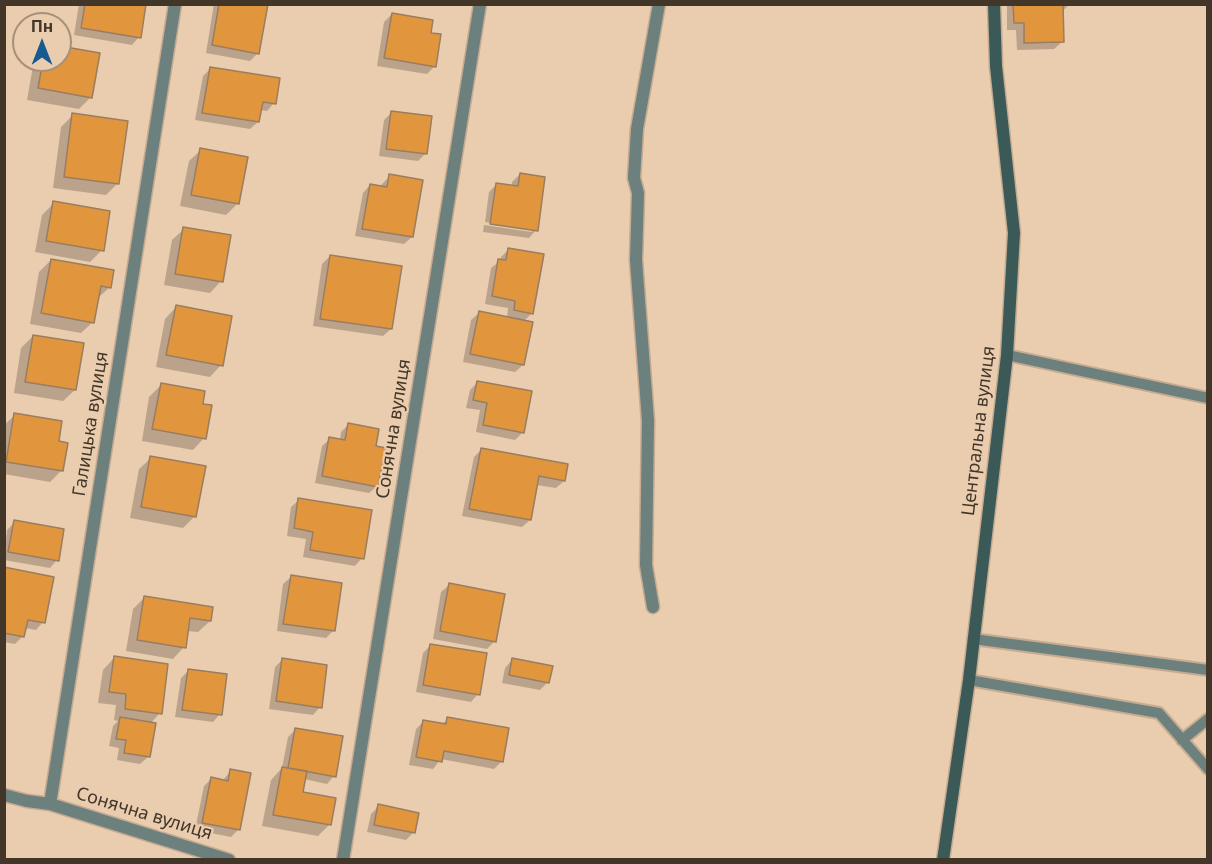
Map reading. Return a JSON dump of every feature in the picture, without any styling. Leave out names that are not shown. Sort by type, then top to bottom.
[{"type":"main road","name":"Центральна вулиця","points":[[943,860],[969,681],[1007,355],[1014,233],[996,66],[994,4]]},
{"type":"street","name":"Галицька вулиця","points":[[50,804],[175,4]]},
{"type":"street","name":"Сонячна вулиця","points":[[343,860],[480,4]]},
{"type":"street","points":[[653,607],[646,565],[648,421],[636,260],[638,193],[634,178],[637,129],[659,4]]},
{"type":"street","points":[[4,795],[50,804]]},
{"type":"street","name":"Сонячна вулиця","points":[[50,804],[229,860]]},
{"type":"lane","points":[[1007,355],[1208,398]]},
{"type":"lane","points":[[973,639],[1208,670]]},
{"type":"lane","points":[[969,681],[1159,713],[1208,769]]},
{"type":"lane","points":[[1182,740],[1208,719]]},
{"type":"building","points":[[85,4],[146,4],[141,38],[81,28]]},
{"type":"building","points":[[219,4],[268,4],[259,54],[212,45]]},
{"type":"building","points":[[1013,4],[1063,4],[1064,42],[1024,43],[1024,23],[1014,23]]},
{"type":"building","points":[[392,13],[433,20],[431,33],[441,34],[436,67],[384,58]]},
{"type":"building","points":[[72,48],[100,53],[92,98],[38,88],[41,72],[72,72]]},
{"type":"building","points":[[210,67],[280,78],[276,104],[263,102],[259,122],[202,113]]},
{"type":"building","points":[[391,111],[432,116],[427,154],[386,149]]},
{"type":"building","points":[[72,113],[128,121],[119,184],[64,177]]},
{"type":"building","points":[[200,148],[248,157],[239,204],[191,195]]},
{"type":"building","points":[[520,173],[545,177],[538,231],[490,224],[496,183],[518,186]]},
{"type":"building","points":[[389,174],[423,180],[413,237],[362,229],[370,184],[387,187]]},
{"type":"building","points":[[53,201],[110,211],[104,251],[46,241]]},
{"type":"building","points":[[183,227],[231,235],[223,282],[175,274]]},
{"type":"building","points":[[508,248],[544,254],[533,314],[514,310],[515,301],[492,296],[498,259],[506,260]]},
{"type":"building","points":[[330,255],[402,266],[392,329],[320,319]]},
{"type":"building","points":[[51,259],[114,270],[111,288],[101,286],[94,323],[41,313]]},
{"type":"building","points":[[176,305],[232,316],[223,366],[166,355]]},
{"type":"building","points":[[479,311],[533,322],[524,365],[470,354]]},
{"type":"building","points":[[33,335],[84,343],[76,390],[25,382]]},
{"type":"building","points":[[477,381],[532,391],[524,433],[483,425],[487,403],[473,400]]},
{"type":"building","points":[[161,383],[205,391],[203,404],[212,405],[206,439],[152,429]]},
{"type":"building","points":[[14,413],[62,421],[59,441],[68,443],[63,471],[6,462]]},
{"type":"building","points":[[348,423],[379,429],[376,446],[386,448],[378,487],[322,476],[329,437],[345,440]]},
{"type":"building","points":[[481,448],[568,464],[565,481],[539,476],[531,520],[469,509]]},
{"type":"building","points":[[150,456],[206,466],[196,517],[141,507]]},
{"type":"building","points":[[298,498],[372,510],[364,559],[310,550],[313,532],[294,528]]},
{"type":"building","points":[[14,520],[64,529],[59,561],[8,552]]},
{"type":"building","points":[[4,567],[54,577],[45,623],[28,620],[24,637],[4,633]]},
{"type":"building","points":[[291,575],[342,583],[335,631],[283,624]]},
{"type":"building","points":[[449,583],[505,594],[496,642],[440,631]]},
{"type":"building","points":[[144,596],[213,607],[211,621],[190,618],[186,648],[137,640]]},
{"type":"building","points":[[430,644],[487,653],[480,695],[423,685]]},
{"type":"building","points":[[114,656],[168,664],[162,714],[125,709],[126,694],[109,692]]},
{"type":"building","points":[[282,658],[327,665],[322,708],[276,701]]},
{"type":"building","points":[[512,658],[553,666],[549,683],[509,675]]},
{"type":"building","points":[[188,669],[227,674],[222,715],[182,710]]},
{"type":"building","points":[[120,717],[156,723],[150,757],[124,753],[126,740],[116,739]]},
{"type":"building","points":[[447,717],[509,728],[503,762],[444,751],[442,762],[416,757],[423,720],[446,724]]},
{"type":"building","points":[[295,728],[343,736],[336,777],[288,768]]},
{"type":"building","points":[[282,767],[307,771],[303,792],[336,798],[331,825],[273,815]]},
{"type":"building","points":[[230,769],[251,773],[240,830],[202,823],[211,777],[228,781]]},
{"type":"building","points":[[378,804],[419,813],[415,833],[374,825]]}]
